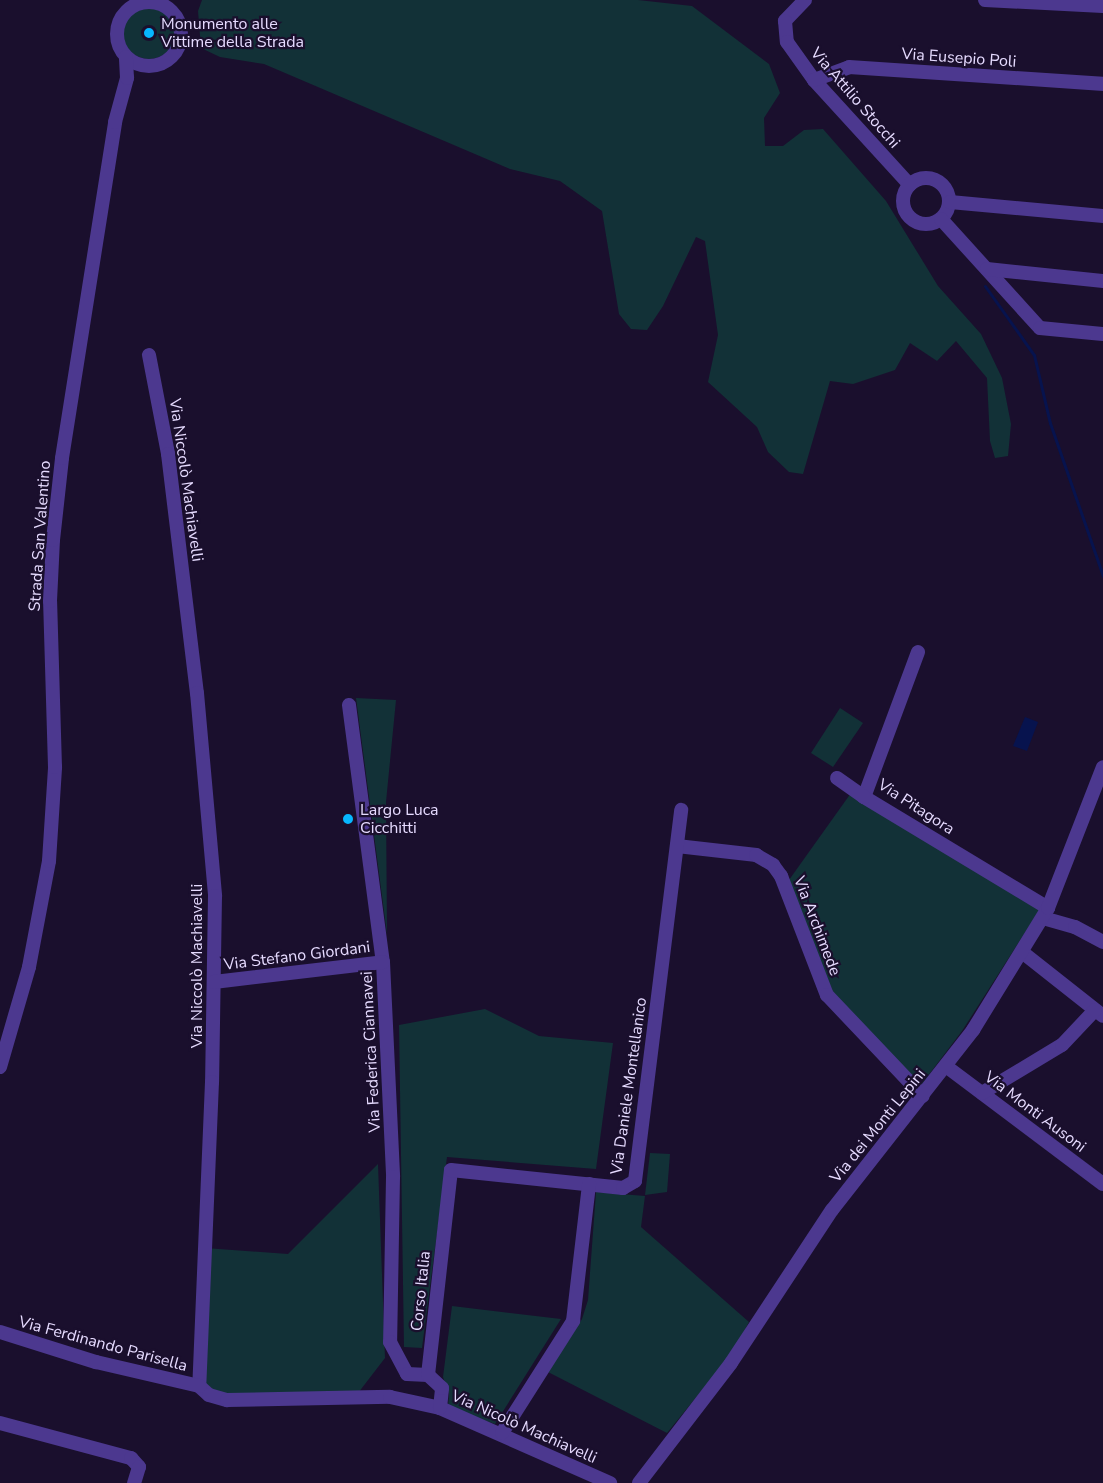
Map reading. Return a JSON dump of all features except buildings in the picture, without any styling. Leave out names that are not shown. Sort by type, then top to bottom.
[{"type":"street","points":[[122,0],[118,40],[126,57],[144,66]]},
{"type":"street","name":"Via Attilio Stocchi","points":[[805,0],[789,16],[783,29],[787,42],[814,80],[910,185]]},
{"type":"street","points":[[985,0],[1072,2],[1103,6]]},
{"type":"street","points":[[121,19],[138,2],[157,1],[174,6],[181,30],[178,49],[164,63],[144,66],[126,78]]},
{"type":"street","name":"Strada San Valentino","points":[[0,1067],[34,947],[49,861],[55,767],[50,584],[57,502],[114,134],[126,78],[126,57]]},
{"type":"street","name":"Via Eusepio Poli","points":[[814,80],[849,67],[1103,84]]},
{"type":"street","points":[[927,178],[939,182],[950,202],[941,219],[922,224],[910,217],[903,199],[910,185],[927,178]]},
{"type":"street","points":[[950,202],[1103,216]]},
{"type":"street","points":[[941,219],[1040,328],[1103,334]]},
{"type":"street","points":[[987,269],[1103,281]]},
{"type":"street","name":"Via Niccolò Machiavelli","points":[[149,355],[168,454],[197,693],[215,896],[214,982],[199,1386]]},
{"type":"street","name":"Via Pitagora","points":[[918,652],[864,797],[1046,913],[1103,942]]},
{"type":"street","name":"Via Federica Ciannavei","points":[[349,705],[383,962],[393,1177],[390,1342],[407,1374],[428,1375]]},
{"type":"street","name":"Via dei Monti Lepini","points":[[639,1483],[731,1363],[832,1210],[947,1068],[1046,913],[1103,767]]},
{"type":"street","points":[[837,778],[864,797]]},
{"type":"street","name":"Via Daniele Montellanico","points":[[452,1170],[623,1188],[635,1179],[681,810]]},
{"type":"street","name":"Via Archimede","points":[[677,846],[756,855],[773,865],[781,876],[827,995],[923,1096]]},
{"type":"street","points":[[982,1094],[1062,1045],[1099,1013],[1022,952]]},
{"type":"street","name":"Via Stefano Giordani","points":[[214,982],[383,962]]},
{"type":"street","name":"Via Monti Ausoni","points":[[947,1068],[1103,1184]]},
{"type":"street","name":"Corso Italia","points":[[428,1375],[452,1170]]},
{"type":"street","points":[[502,1433],[573,1322],[589,1185]]},
{"type":"street","name":"Via Ferdinando Parisella","points":[[0,1332],[96,1362],[199,1386]]},
{"type":"street","points":[[428,1375],[442,1388],[440,1408]]},
{"type":"street","name":"Via Nicolò Machiavelli","points":[[199,1386],[213,1397],[232,1400],[390,1397],[440,1408],[502,1433],[610,1483]]},
{"type":"street","points":[[0,1424],[131,1458],[139,1465],[134,1483]]},
{"type":"green space","points":[[202,0],[638,0],[692,6],[769,64],[780,93],[764,118],[765,146],[783,146],[804,130],[823,129],[886,201],[938,286],[981,334],[1002,378],[1011,424],[1008,456],[995,458],[990,441],[987,378],[956,341],[937,361],[910,343],[895,370],[853,384],[830,381],[803,474],[789,472],[768,452],[757,427],[708,382],[718,335],[705,241],[696,237],[663,306],[647,330],[631,329],[619,314],[602,211],[560,181],[510,169],[264,64],[220,57],[201,48],[198,11]]},
{"type":"green space","points":[[149,7],[159,9],[167,15],[173,23],[175,33],[173,43],[167,51],[159,57],[149,59],[139,57],[131,51],[125,43],[123,33],[125,23],[131,15],[139,9]]},
{"type":"green space","points":[[356,698],[396,700],[386,802],[387,934]]},
{"type":"green space","points":[[840,708],[863,723],[833,767],[811,753]]},
{"type":"green space","points":[[851,793],[1040,909],[962,1031],[921,1085],[835,998],[789,880]]},
{"type":"green space","points":[[485,1009],[539,1036],[613,1043],[596,1169],[447,1157],[422,1348],[404,1347],[399,1025]]},
{"type":"green space","points":[[650,1153],[670,1154],[667,1192],[645,1195]]},
{"type":"green space","points":[[378,1164],[385,1358],[355,1397],[241,1400],[199,1386],[205,1248],[288,1254]]},
{"type":"green space","points":[[596,1192],[645,1196],[641,1227],[749,1322],[733,1352],[667,1433],[548,1372],[582,1319],[588,1300]]},
{"type":"green space","points":[[452,1306],[561,1319],[495,1424],[448,1407],[449,1394],[443,1377]]},
{"type":"shaded area","points":[[1025,717],[1038,722],[1027,751],[1013,746]]},
{"type":"waterway","points":[[985,286],[1034,355],[1050,423],[1103,576]]},
{"type":"place","name":"Monumento alle Vittime della Strada","points":[[149,33]]},
{"type":"place","name":"Largo Luca Cicchitti","points":[[348,819]]}]
